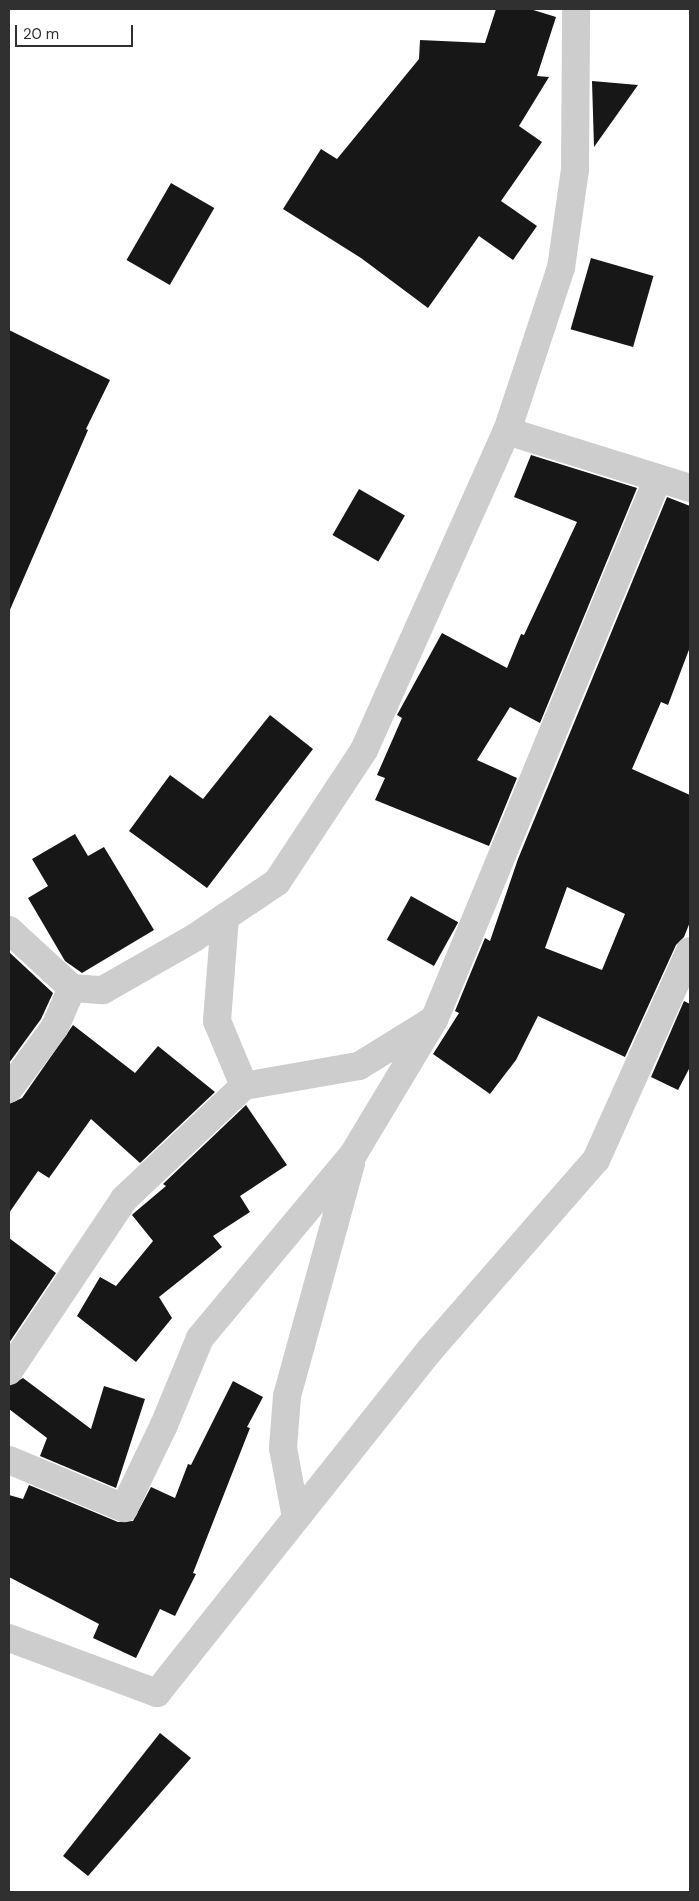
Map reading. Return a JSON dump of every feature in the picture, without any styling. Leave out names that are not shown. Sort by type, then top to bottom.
[{"type":"street","points":[[9,930],[72,988],[103,990],[225,917],[276,882],[364,750],[507,431],[561,268],[575,170],[576,9]]},
{"type":"street","points":[[507,431],[690,488]]},
{"type":"street","points":[[9,1460],[124,1508],[164,1425],[200,1338],[354,1153],[434,1020],[658,478]]},
{"type":"street","points":[[225,917],[217,1021],[244,1086]]},
{"type":"street","points":[[9,1638],[157,1692],[430,1350],[596,1160],[690,951]]},
{"type":"street","points":[[9,1088],[55,1027],[72,988]]},
{"type":"street","points":[[9,1371],[124,1199],[244,1086],[359,1066],[434,1020]]},
{"type":"street","points":[[296,1518],[283,1448],[287,1396],[354,1153]]},
{"type":"building","points":[[496,9],[530,9],[556,17],[537,76],[549,77],[519,126],[542,142],[501,201],[537,226],[513,260],[479,236],[428,308],[361,258],[283,209],[321,149],[337,159],[419,59],[420,40],[485,43]]},
{"type":"building","points":[[592,81],[638,85],[594,147]]},
{"type":"building","points":[[171,183],[214,208],[170,285],[127,260]]},
{"type":"building","points":[[591,258],[653,276],[633,347],[571,329]]},
{"type":"building","points":[[9,330],[110,380],[86,429],[88,430],[9,612]]},
{"type":"building","points":[[531,455],[637,488],[540,723],[510,707],[477,760],[517,778],[489,846],[375,800],[385,778],[377,775],[402,718],[397,715],[442,633],[507,668],[521,634],[524,635],[577,522],[514,497]]},
{"type":"building","points":[[359,489],[405,516],[378,561],[333,535]]},
{"type":"building","points":[[667,497],[690,506],[690,647],[668,705],[661,702],[632,769],[690,795],[690,922],[684,937],[676,945],[625,1057],[538,1016],[516,1060],[490,1094],[433,1054],[459,1013],[455,1011],[485,938],[490,941],[518,859]],"holes":[[[567,887],[625,914],[602,970],[545,948]]]},
{"type":"building","points":[[270,715],[313,749],[207,888],[129,831],[170,775],[203,799]]},
{"type":"building","points":[[75,834],[88,856],[104,847],[154,930],[82,973],[65,961],[28,898],[48,886],[32,859]]},
{"type":"building","points":[[411,896],[458,922],[434,966],[387,940]]},
{"type":"building","points":[[9,952],[53,993],[41,1019],[9,1063]]},
{"type":"building","points":[[684,1001],[690,1004],[690,1067],[678,1090],[651,1077]]},
{"type":"building","points":[[73,1025],[135,1073],[158,1046],[215,1092],[140,1163],[91,1119],[49,1178],[38,1171],[9,1213],[9,1104],[22,1098]]},
{"type":"building","points":[[246,1105],[287,1165],[240,1196],[250,1212],[213,1236],[222,1247],[159,1297],[172,1318],[136,1362],[77,1316],[100,1277],[116,1286],[153,1241],[132,1215],[166,1186],[163,1184]]},
{"type":"building","points":[[9,1238],[56,1273],[9,1343]]},
{"type":"building","points":[[23,1378],[91,1429],[104,1386],[145,1399],[116,1488],[40,1456],[47,1438],[9,1409],[9,1386]]},
{"type":"building","points":[[233,1381],[263,1397],[247,1427],[250,1428],[193,1573],[196,1574],[175,1616],[160,1609],[136,1658],[93,1638],[99,1624],[9,1577],[9,1495],[23,1499],[29,1485],[118,1522],[133,1521],[151,1487],[175,1498],[188,1464],[191,1465]]},
{"type":"building","points":[[160,1733],[191,1758],[88,1876],[63,1856]]}]
